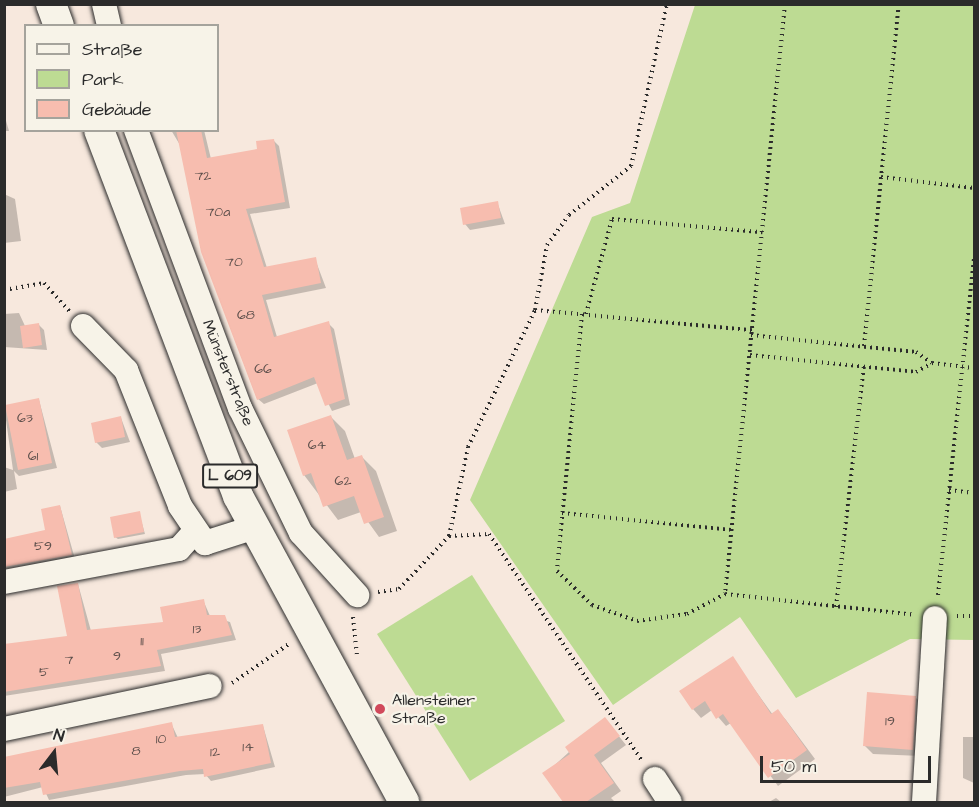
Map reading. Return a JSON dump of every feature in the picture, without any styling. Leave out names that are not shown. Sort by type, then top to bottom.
[{"type":"main road","points":[[51,4],[57,24]]},
{"type":"main road","name":"Münsterstraße","points":[[100,132],[252,528],[404,802]]},
{"type":"street","points":[[104,4],[109,24]]},
{"type":"street","name":"Münsterstraße","points":[[137,132],[240,408],[301,533],[357,595]]},
{"type":"street","points":[[83,326],[126,369],[180,506],[205,543],[252,528]]},
{"type":"street","points":[[4,582],[179,549],[196,530]]},
{"type":"street","points":[[924,802],[935,618]]},
{"type":"street","points":[[4,729],[210,686]]},
{"type":"street","points":[[655,779],[670,802]]},
{"type":"path","points":[[357,595],[399,589],[449,536],[468,447],[535,310],[547,245],[569,215],[631,166],[667,4]]},
{"type":"path","points":[[725,594],[786,4]]},
{"type":"path","points":[[864,346],[899,4]]},
{"type":"path","points":[[881,177],[975,188]]},
{"type":"path","points":[[762,232],[612,219],[584,314],[556,571],[592,605],[637,621],[687,614],[725,594],[935,618],[975,616]]},
{"type":"path","points":[[935,618],[975,256]]},
{"type":"path","points":[[4,290],[44,284],[83,326]]},
{"type":"path","points":[[535,310],[752,332],[916,352],[932,363],[975,368]]},
{"type":"path","points":[[749,355],[916,372],[932,363]]},
{"type":"path","points":[[837,607],[864,366]]},
{"type":"path","points":[[949,490],[975,493]]},
{"type":"path","points":[[562,513],[731,530]]},
{"type":"path","points":[[449,536],[489,534],[655,779]]},
{"type":"path","points":[[210,686],[241,681],[308,630]]},
{"type":"green space","points":[[695,5],[974,5],[974,640],[910,639],[796,698],[740,617],[613,705],[470,500],[592,217],[630,203]]},
{"type":"green space","points":[[472,575],[565,721],[470,781],[377,634]]},
{"type":"building","points":[[176,132],[201,132],[207,158],[257,149],[256,141],[274,139],[285,202],[246,209],[264,267],[316,257],[321,283],[262,295],[274,337],[329,321],[345,399],[325,406],[314,377],[257,400],[201,252]]},
{"type":"building","points":[[498,201],[501,218],[463,225],[460,208]]},
{"type":"building","points":[[39,323],[42,345],[23,348],[20,326]]},
{"type":"building","points":[[39,398],[52,463],[18,470],[5,405]]},
{"type":"building","points":[[331,415],[347,460],[362,455],[384,517],[364,524],[354,496],[323,507],[311,473],[303,476],[287,430]]},
{"type":"building","points":[[121,416],[125,437],[95,443],[91,423]]},
{"type":"building","points":[[60,505],[72,555],[4,567],[4,539],[45,530],[41,509]]},
{"type":"building","points":[[140,511],[144,532],[114,538],[110,517]]},
{"type":"building","points":[[78,583],[87,630],[163,622],[160,607],[204,599],[207,615],[225,615],[232,635],[157,650],[161,666],[4,692],[4,644],[67,636],[57,586]]},
{"type":"building","points":[[733,656],[771,714],[778,709],[807,750],[768,778],[723,714],[716,719],[705,701],[692,710],[679,691]]},
{"type":"building","points":[[867,692],[916,696],[913,750],[863,746]]},
{"type":"building","points":[[605,717],[620,736],[594,755],[614,783],[586,802],[563,802],[542,773],[570,754],[565,747]]},
{"type":"building","points":[[172,722],[175,737],[263,724],[271,763],[204,777],[203,769],[180,771],[43,795],[40,782],[4,788],[4,757]]},
{"type":"place","name":"Allensteiner Straße","points":[[380,709]]}]
